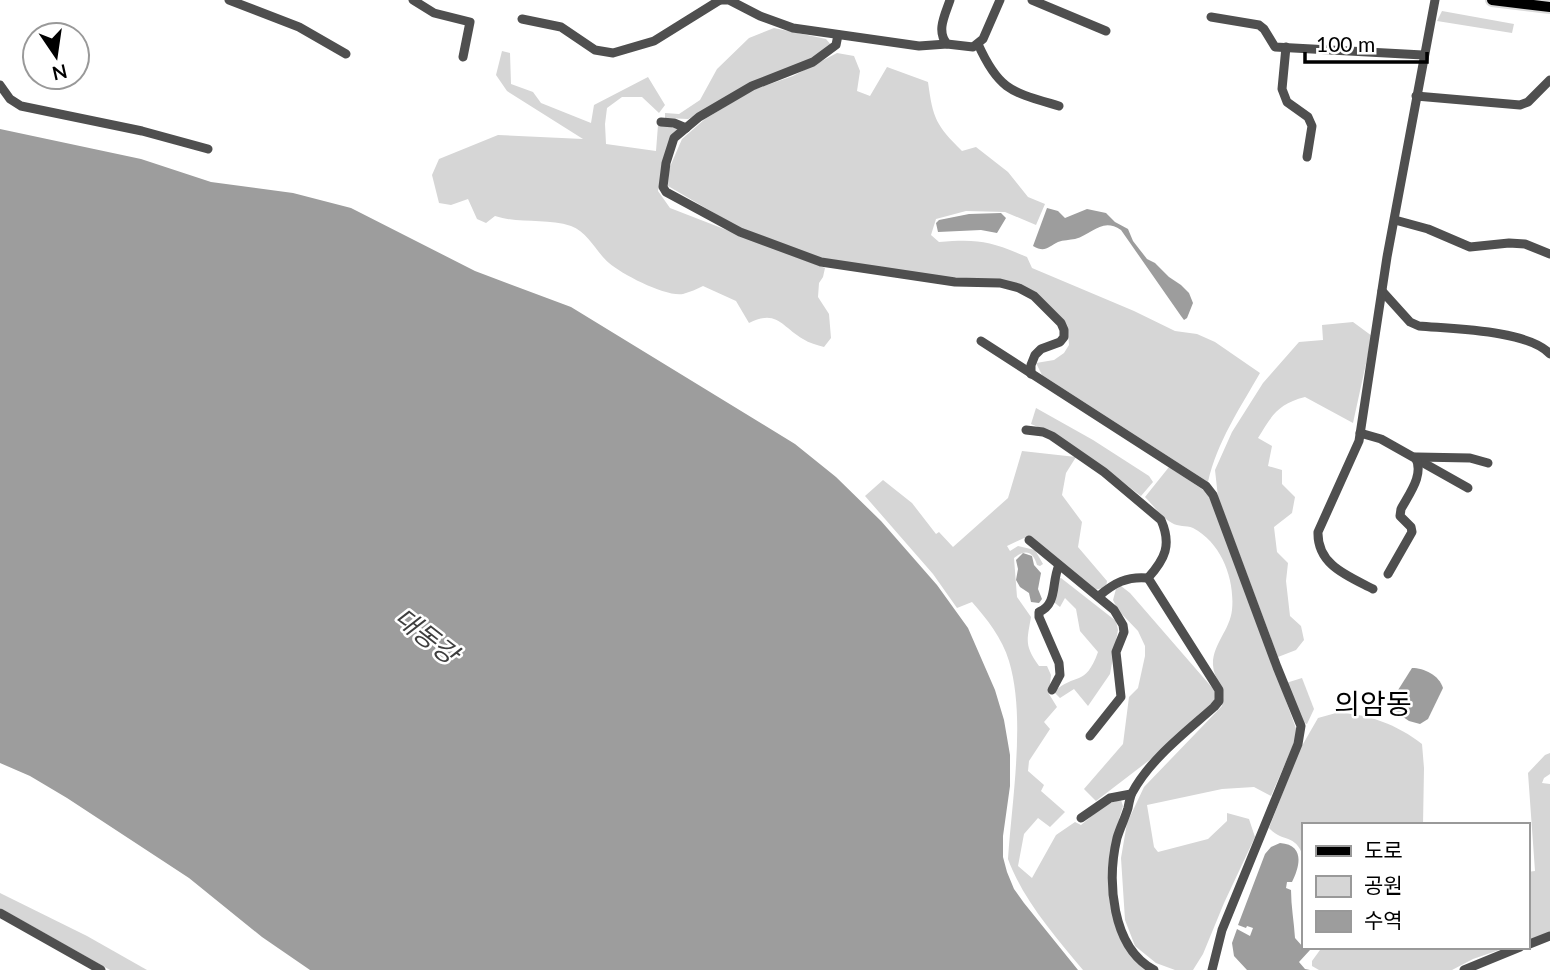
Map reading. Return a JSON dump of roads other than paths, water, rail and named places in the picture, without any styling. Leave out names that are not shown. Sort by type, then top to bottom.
[{"type":"main road","points":[[1492,0],[1550,7]]},
{"type":"street","points":[[229,0],[299,27],[346,54]]},
{"type":"street","points":[[412,0],[434,13],[470,22],[463,57]]},
{"type":"street","points":[[522,19],[561,27],[595,50],[613,53],[654,41],[721,0],[729,0],[760,16],[793,27],[919,46],[947,44],[972,47],[983,39],[1000,0]]},
{"type":"street","points":[[947,44],[942,38],[941,30],[950,0]]},
{"type":"street","points":[[1032,0],[1106,31]]},
{"type":"street","points":[[1373,589],[1338,571],[1323,556],[1317,543],[1318,532],[1355,453],[1360,433],[1382,291],[1435,0]]},
{"type":"street","points":[[1211,17],[1259,25],[1265,29],[1275,47],[1423,55]]},
{"type":"street","points":[[838,35],[836,45],[813,62],[751,86],[699,117],[674,138],[666,163],[663,187],[666,192],[720,223],[821,262],[955,282],[1000,283],[1019,288],[1034,296],[1061,323],[1064,330],[1064,337],[1060,342],[1041,349],[1035,355],[1031,374]]},
{"type":"street","points":[[978,44],[994,76],[1002,84],[1018,94],[1059,106]]},
{"type":"street","points":[[1286,47],[1282,89],[1287,102],[1308,117],[1312,126],[1307,157]]},
{"type":"street","points":[[1416,96],[1520,105],[1528,103],[1550,80]]},
{"type":"street","points":[[0,85],[10,99],[21,106],[142,131],[208,149]]},
{"type":"street","points":[[661,122],[674,122],[687,128]]},
{"type":"street","points":[[1395,219],[1428,229],[1470,247],[1525,244],[1550,254]]},
{"type":"street","points":[[1382,291],[1410,322],[1419,326],[1515,337],[1535,342],[1550,354]]},
{"type":"street","points":[[981,341],[1206,486],[1213,495],[1276,667],[1301,726],[1298,744],[1222,930],[1212,970]]},
{"type":"street","points":[[1026,430],[1052,436],[1104,472],[1161,520],[1166,547],[1164,557],[1148,578]]},
{"type":"street","points":[[1360,433],[1381,439],[1468,488]]},
{"type":"street","points":[[1415,457],[1470,458],[1488,463]]},
{"type":"street","points":[[1388,574],[1412,532],[1412,527],[1400,516],[1419,473],[1420,465],[1415,457]]},
{"type":"street","points":[[1029,540],[1099,596],[1114,610],[1123,625],[1124,632],[1116,652],[1122,693],[1090,736]]},
{"type":"street","points":[[1052,690],[1060,675],[1059,663],[1039,612],[1048,608],[1052,601],[1054,576],[1059,565]]},
{"type":"street","points":[[1099,596],[1113,584],[1130,578],[1148,578]]},
{"type":"street","points":[[1148,578],[1219,690],[1220,696],[1214,708],[1154,764],[1131,794],[1117,837],[1114,859],[1115,905],[1121,932],[1135,953],[1154,970]]},
{"type":"street","points":[[1081,818],[1110,798],[1131,794]]},
{"type":"street","points":[[0,913],[101,970]]},
{"type":"street","points":[[1529,944],[1550,936]]},
{"type":"street","points":[[1464,970],[1515,949]]},
{"type":"water","name":"대동강","points":[[0,129],[141,159],[211,182],[293,193],[351,208],[475,271],[571,307],[795,444],[836,477],[881,521],[937,585],[968,628],[995,690],[1010,755],[1010,786],[1003,836],[1003,857],[1007,872],[1024,903],[1078,970],[310,970],[262,937],[189,878],[67,798],[30,776],[0,763]]},
{"type":"water","points":[[1047,208],[1058,211],[1065,218],[1087,209],[1106,213],[1128,229],[1133,241],[1147,259],[1189,293],[1193,303],[1187,318],[1184,320],[1121,230],[1114,226],[1103,226],[1081,237],[1060,241],[1046,249],[1033,246]]},
{"type":"water","points":[[1001,213],[1006,218],[997,233],[981,230],[938,232],[936,223],[939,220],[969,214]]},
{"type":"water","points":[[1023,553],[1032,556],[1034,565],[1041,573],[1038,589],[1042,599],[1039,603],[1031,602],[1029,593],[1020,587],[1016,580],[1016,560]]},
{"type":"water","points":[[1412,668],[1430,673],[1438,679],[1443,688],[1428,719],[1420,724],[1409,721],[1390,708],[1393,698]]},
{"type":"water","points":[[1280,843],[1294,848],[1297,852],[1295,876],[1292,882],[1287,882],[1286,888],[1291,890],[1295,938],[1302,949],[1310,950],[1299,962],[1305,969],[1310,970],[1247,970],[1234,956],[1232,943],[1237,929],[1250,936],[1253,928],[1238,925],[1265,854]]},
{"type":"district","name":"의암동","points":[[1373,704]]}]
